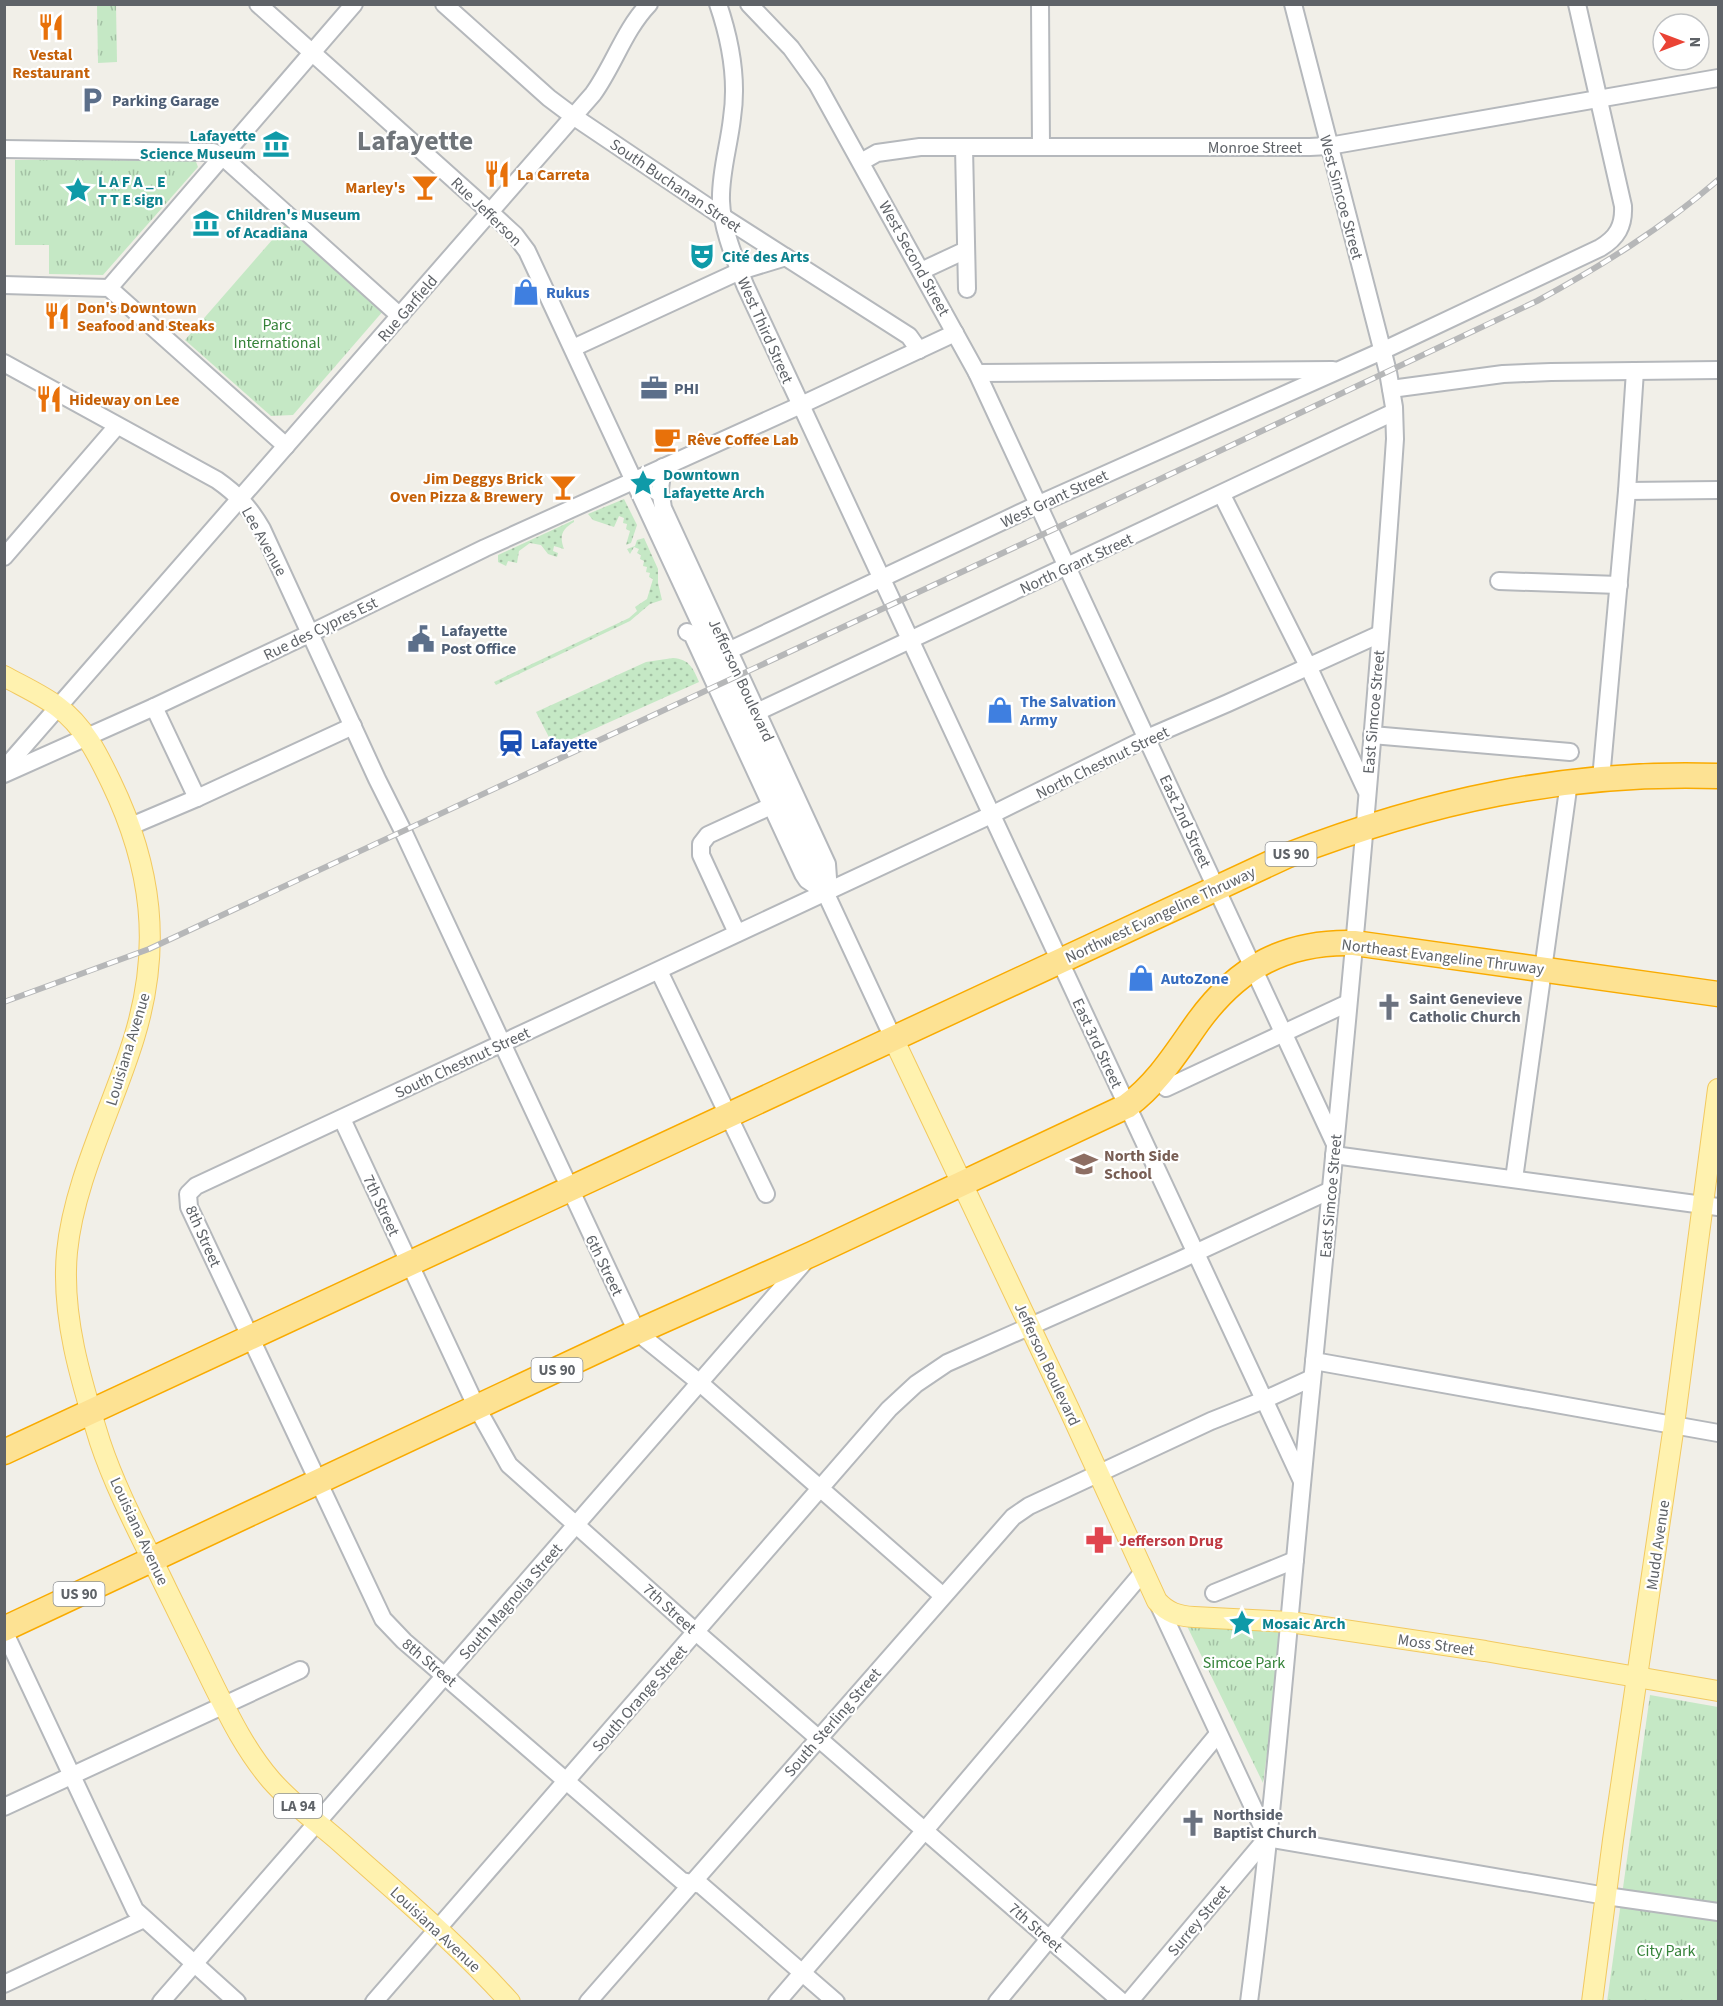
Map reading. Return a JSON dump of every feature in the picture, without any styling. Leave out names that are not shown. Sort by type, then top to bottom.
[{"type":"highway","name":"Northwest Evangeline Thruway","points":[[893,1038],[1286,856],[1363,828],[1468,799],[1569,782],[1655,776],[1719,776]]},
{"type":"highway","name":"Northeast Evangeline Thruway","points":[[963,1184],[1127,1106],[1159,1078],[1198,1022],[1222,994],[1243,975],[1274,957],[1303,947],[1329,942],[1354,943],[1719,994]]},
{"type":"highway","name":"US 90","points":[[4,1452],[893,1038]]},
{"type":"highway","name":"US 90","points":[[4,1630],[637,1332],[963,1184]]},
{"type":"main road","name":"Louisiana Avenue","points":[[4,676],[59,707],[87,738],[99,758],[130,826],[147,888],[149,949],[147,990],[139,1024],[78,1196],[67,1251],[67,1308],[75,1349],[102,1447],[153,1560],[223,1704],[251,1755],[284,1793],[438,1929],[510,2001]]},
{"type":"main road","name":"Jefferson Boulevard","points":[[893,1038],[1031,1327],[1157,1601]]},
{"type":"main road","name":"Mudd Avenue","points":[[1592,2001],[1674,1425],[1710,1206],[1719,1089]]},
{"type":"main road","name":"Moss Street","points":[[1157,1601],[1166,1610],[1181,1616],[1290,1622],[1485,1651],[1719,1690]]},
{"type":"street","name":"Rue Jefferson","points":[[258,4],[524,245],[635,479]]},
{"type":"street","points":[[110,288],[354,4]]},
{"type":"street","name":"South Buchanan Street","points":[[444,4],[549,98],[573,116],[723,217],[909,336],[919,350]]},
{"type":"street","name":"Rue Garfield","points":[[4,769],[602,82],[632,25],[649,4]]},
{"type":"street","name":"West Third Street","points":[[718,4],[730,44],[734,89],[732,120],[721,185],[723,217],[740,271],[893,603]]},
{"type":"street","name":"West Second Street","points":[[749,4],[791,48],[818,84],[977,373],[1050,531]]},
{"type":"street","points":[[1040,4],[1041,147]]},
{"type":"street","name":"West Simcoe Street","points":[[1293,4],[1391,389]]},
{"type":"street","name":"West Grant Street","points":[[728,651],[1039,504],[1382,351],[1611,241],[1618,233],[1623,206],[1577,4]]},
{"type":"street","name":"Monroe Street","points":[[861,162],[877,153],[902,148],[1329,146],[1719,78]]},
{"type":"street","points":[[964,147],[968,289]]},
{"type":"street","points":[[4,149],[201,151],[223,156],[400,316]]},
{"type":"street","points":[[921,271],[966,250]]},
{"type":"street","points":[[573,348],[740,271],[786,257]]},
{"type":"street","points":[[4,285],[110,288],[286,446]]},
{"type":"street","name":"Rue des Cypres Est","points":[[4,774],[154,707],[485,548],[955,333]]},
{"type":"street","name":"Lee Avenue","points":[[4,363],[217,480],[241,498],[262,529],[403,831]]},
{"type":"street","points":[[977,373],[1340,370]]},
{"type":"street","points":[[1391,389],[1503,374],[1719,370]]},
{"type":"street","points":[[1601,779],[1627,491],[1635,371]]},
{"type":"street","name":"East Simcoe Street","points":[[1249,2001],[1290,1622],[1354,943],[1392,474],[1394,412],[1391,389]]},
{"type":"street","name":"North Grant Street","points":[[756,712],[1222,495],[1394,412]]},
{"type":"street","points":[[4,557],[117,426]]},
{"type":"street","name":"Jefferson Boulevard","points":[[663,467],[660,489],[663,508],[827,864],[828,878],[825,892]]},
{"type":"street","name":"Jefferson Boulevard","points":[[635,479],[893,1038]]},
{"type":"street","points":[[1627,491],[1719,490]]},
{"type":"street","points":[[1222,495],[1308,666],[1366,791]]},
{"type":"street","name":"East 2nd Street","points":[[1050,531],[1254,968],[1335,1149]]},
{"type":"street","points":[[1499,581],[1619,585]]},
{"type":"street","name":"East 3rd Street","points":[[893,603],[1302,1482]]},
{"type":"street","name":"Jefferson Boulevard","points":[[687,632],[692,634],[803,874],[807,880],[825,892]]},
{"type":"street","name":"North Chestnut Street","points":[[825,892],[991,815],[1147,738],[1380,634]]},
{"type":"street","points":[[154,707],[196,798]]},
{"type":"street","points":[[130,826],[353,726]]},
{"type":"street","points":[[1372,735],[1570,752]]},
{"type":"street","points":[[1514,1179],[1569,782]]},
{"type":"street","points":[[737,933],[701,855],[701,844],[708,835],[771,806]]},
{"type":"street","name":"6th Street","points":[[403,831],[637,1332],[700,1383],[943,1596]]},
{"type":"street","name":"South Chestnut Street","points":[[188,1194],[196,1186],[825,892]]},
{"type":"street","points":[[659,971],[766,1194]]},
{"type":"street","points":[[1166,1088],[1348,1004]]},
{"type":"street","name":"7th Street","points":[[342,1119],[477,1408],[509,1465],[696,1632],[1122,2001]]},
{"type":"street","points":[[1335,1149],[1514,1179],[1710,1206]]},
{"type":"street","name":"South Orange Street","points":[[374,2001],[889,1409],[922,1378],[947,1363],[1331,1190]]},
{"type":"street","name":"8th Street","points":[[188,1194],[189,1207],[383,1619],[404,1641],[681,1881],[701,1885],[836,2001]]},
{"type":"street","name":"South Magnolia Street","points":[[160,2001],[812,1254]]},
{"type":"street","points":[[1313,1369],[1719,1433]]},
{"type":"street","name":"South Sterling Street","points":[[588,2001],[1013,1517],[1029,1506],[1099,1473],[1211,1421],[1264,1400],[1313,1369]]},
{"type":"street","points":[[1214,1593],[1295,1560]]},
{"type":"street","points":[[777,2001],[1144,1571]]},
{"type":"street","name":"Jefferson Boulevard","points":[[1157,1601],[1268,1838]]},
{"type":"street","points":[[4,1630],[135,1910],[237,2001]]},
{"type":"street","points":[[4,1807],[300,1670]]},
{"type":"street","points":[[997,2001],[1218,1734]]},
{"type":"street","points":[[1268,1838],[1606,1896],[1719,1912]]},
{"type":"street","name":"Surrey Street","points":[[1130,2001],[1268,1838]]},
{"type":"street","points":[[4,1984],[144,1919]]},
{"type":"green space","points":[[97,5],[116,5],[117,62],[98,63]]},
{"type":"green space","points":[[195,159],[198,167],[103,275],[49,274],[49,245],[15,245],[15,160]]},
{"type":"green space","name":"Parc International","points":[[286,224],[384,310],[293,415],[271,416],[185,340]]},
{"type":"green space","points":[[624,499],[637,525],[631,543],[626,545],[630,531],[626,529],[627,524],[623,523],[624,518],[619,516],[614,527],[593,520],[588,514]]},
{"type":"green space","points":[[574,520],[563,533],[564,549],[554,546],[553,551],[558,553],[557,557],[548,554],[541,545],[530,543],[519,551],[517,563],[508,561],[506,566],[498,562],[498,555]]},
{"type":"green space","points":[[644,538],[658,569],[662,600],[650,604],[630,621],[496,685],[494,682],[629,618],[637,611],[635,607],[647,599],[653,579],[649,577],[650,573],[646,572],[647,567],[643,566],[644,561],[637,553],[639,549],[634,547],[630,554],[627,549],[635,546],[637,540]]},
{"type":"green space","points":[[673,658],[683,660],[690,665],[699,682],[554,747],[536,712],[646,662]]},
{"type":"green space","name":"Simcoe Park","points":[[1187,1626],[1284,1627],[1263,1783]]},
{"type":"green space","name":"City Park","points":[[1650,1695],[1718,1707],[1718,2001],[1607,2002]]},
{"type":"railway","points":[[4,1002],[149,949],[1050,531],[1537,301],[1631,245],[1675,215],[1718,180]]},
{"type":"place","name":"Vestal Restaurant","points":[[51,27]]},
{"type":"place","name":"Parking Garage","points":[[92,100]]},
{"type":"place","name":"Lafayette Science Museum","points":[[276,144]]},
{"type":"place","name":"La Carreta","points":[[497,174]]},
{"type":"place","name":"Marley's","points":[[425,187]]},
{"type":"place","name":"L A F A _ E T T E sign","points":[[78,190]]},
{"type":"place","name":"Children's Museum of Acadiana","points":[[206,223]]},
{"type":"place","name":"Cité des Arts","points":[[702,256]]},
{"type":"place","name":"Rukus","points":[[526,292]]},
{"type":"place","name":"Don's Downtown Seafood and Steaks","points":[[57,316]]},
{"type":"place","name":"PHI","points":[[654,388]]},
{"type":"place","name":"Hideway on Lee","points":[[49,399]]},
{"type":"place","name":"Rêve Coffee Lab","points":[[667,439]]},
{"type":"place","name":"Downtown Lafayette Arch","points":[[643,483]]},
{"type":"place","name":"Jim Deggys Brick Oven Pizza & Brewery","points":[[563,487]]},
{"type":"place","name":"Lafayette Post Office","points":[[421,639]]},
{"type":"place","name":"The Salvation Army","points":[[1000,710]]},
{"type":"place","name":"Lafayette","points":[[511,743]]},
{"type":"place","name":"AutoZone","points":[[1141,978]]},
{"type":"place","name":"Saint Genevieve Catholic Church","points":[[1389,1007]]},
{"type":"place","name":"North Side School","points":[[1084,1164]]},
{"type":"place","name":"Jefferson Drug","points":[[1099,1540]]},
{"type":"place","name":"Mosaic Arch","points":[[1242,1623]]},
{"type":"place","name":"Northside Baptist Church","points":[[1193,1823]]},
{"type":"district","name":"Lafayette","points":[[415,140]]}]
